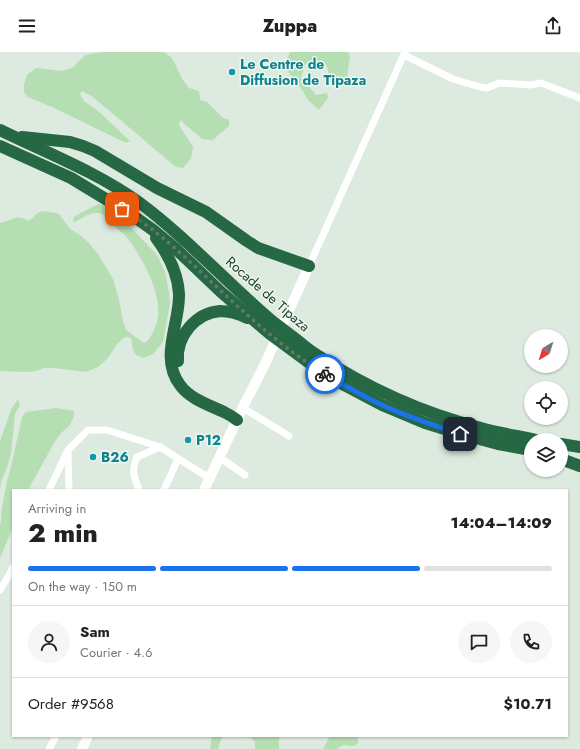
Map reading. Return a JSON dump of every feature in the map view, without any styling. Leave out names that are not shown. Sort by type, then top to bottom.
[{"type":"highway","points":[[4,132],[70,142],[83,146],[157,188],[206,212],[258,248],[309,266]]},
{"type":"highway","name":"Rocade de Tipaza","points":[[4,132],[78,166],[111,184],[140,203],[193,248],[273,321],[316,355],[337,368],[388,395],[446,418],[480,428],[524,437]]},
{"type":"highway","name":"Rocade de Tipaza","points":[[0,146],[71,178],[132,215],[176,249],[270,334],[312,365],[344,385],[382,405],[425,423],[498,444],[524,449]]},
{"type":"highway","points":[[132,215],[146,227],[167,253],[176,280],[179,294],[171,347],[173,374],[180,386],[188,394],[226,413],[240,413]]},
{"type":"highway","points":[[240,413],[190,385],[183,376],[179,365],[178,352],[181,340],[188,329],[196,321],[208,314],[220,311],[242,315],[254,321],[270,334]]},
{"type":"highway","points":[[568,445],[580,448]]},
{"type":"highway","points":[[568,456],[580,459]]},
{"type":"highway","points":[[568,462],[580,466]]},
{"type":"street","points":[[204,489],[265,364],[404,54],[453,79],[480,87],[487,88],[499,83],[530,85],[541,83],[580,98]]},
{"type":"street","points":[[240,413],[289,436]]},
{"type":"street","points":[[49,489],[68,450],[88,430],[107,430],[160,447],[209,478]]},
{"type":"street","points":[[139,489],[133,472],[138,457],[160,447]]},
{"type":"street","points":[[68,450],[69,489]]},
{"type":"street","points":[[219,457],[245,475]]},
{"type":"street","points":[[164,489],[178,459]]},
{"type":"street","points":[[0,590],[12,569]]},
{"type":"street","points":[[49,749],[55,737]]},
{"type":"street","points":[[82,749],[88,737]]},
{"type":"green space","points":[[101,52],[164,52],[171,57],[182,79],[189,88],[199,91],[200,100],[207,102],[223,118],[229,120],[229,126],[213,140],[202,139],[180,120],[179,125],[193,147],[191,158],[183,168],[176,167],[93,97],[82,91],[80,94],[84,101],[98,111],[130,141],[126,143],[28,97],[24,92],[24,84],[27,75],[36,68],[62,71],[72,68],[85,55]]},
{"type":"green space","points":[[290,52],[348,52],[350,57],[347,77],[338,85],[331,82],[327,67],[323,61],[308,62],[305,66],[301,77],[316,95],[327,93],[328,98],[319,110],[308,100],[286,68],[287,59]]},
{"type":"green space","points":[[98,204],[110,207],[123,219],[157,255],[161,263],[165,272],[170,303],[163,342],[153,354],[144,358],[135,353],[131,338],[125,337],[117,344],[108,358],[98,367],[86,372],[54,368],[44,368],[26,372],[0,371],[0,223],[14,218],[20,218],[28,221],[42,211],[59,214],[70,229],[88,242],[98,254],[113,279],[126,330],[144,343],[152,334],[158,316],[157,298],[147,270],[132,244],[106,216],[99,213],[89,214],[74,223],[73,219],[75,216]]},
{"type":"green space","points":[[18,399],[20,405],[15,414],[11,454],[1,482],[0,490],[0,441],[11,410]]},
{"type":"green space","points":[[56,408],[74,411],[74,416],[70,425],[60,434],[54,443],[29,489],[12,489],[12,529],[0,558],[0,525],[2,508],[22,417],[26,412]]},
{"type":"green space","points":[[212,737],[222,737],[218,749],[210,749]]},
{"type":"green space","points":[[247,737],[280,737],[279,749],[255,749],[255,742],[251,738]]},
{"type":"green space","points":[[329,737],[358,737],[358,743],[354,746],[343,745],[337,749],[323,749]]},
{"type":"way so far","points":[[122,209],[153,230],[176,249],[270,334],[325,374]]},
{"type":"place","name":"Le Centre de Diffusion de Tipaza","points":[[232,72]]},
{"type":"place","name":"P12","points":[[188,440]]},
{"type":"place","name":"B26","points":[[93,457]]},
{"type":"route","points":[[325,374],[382,405],[425,423],[460,434]]}]
